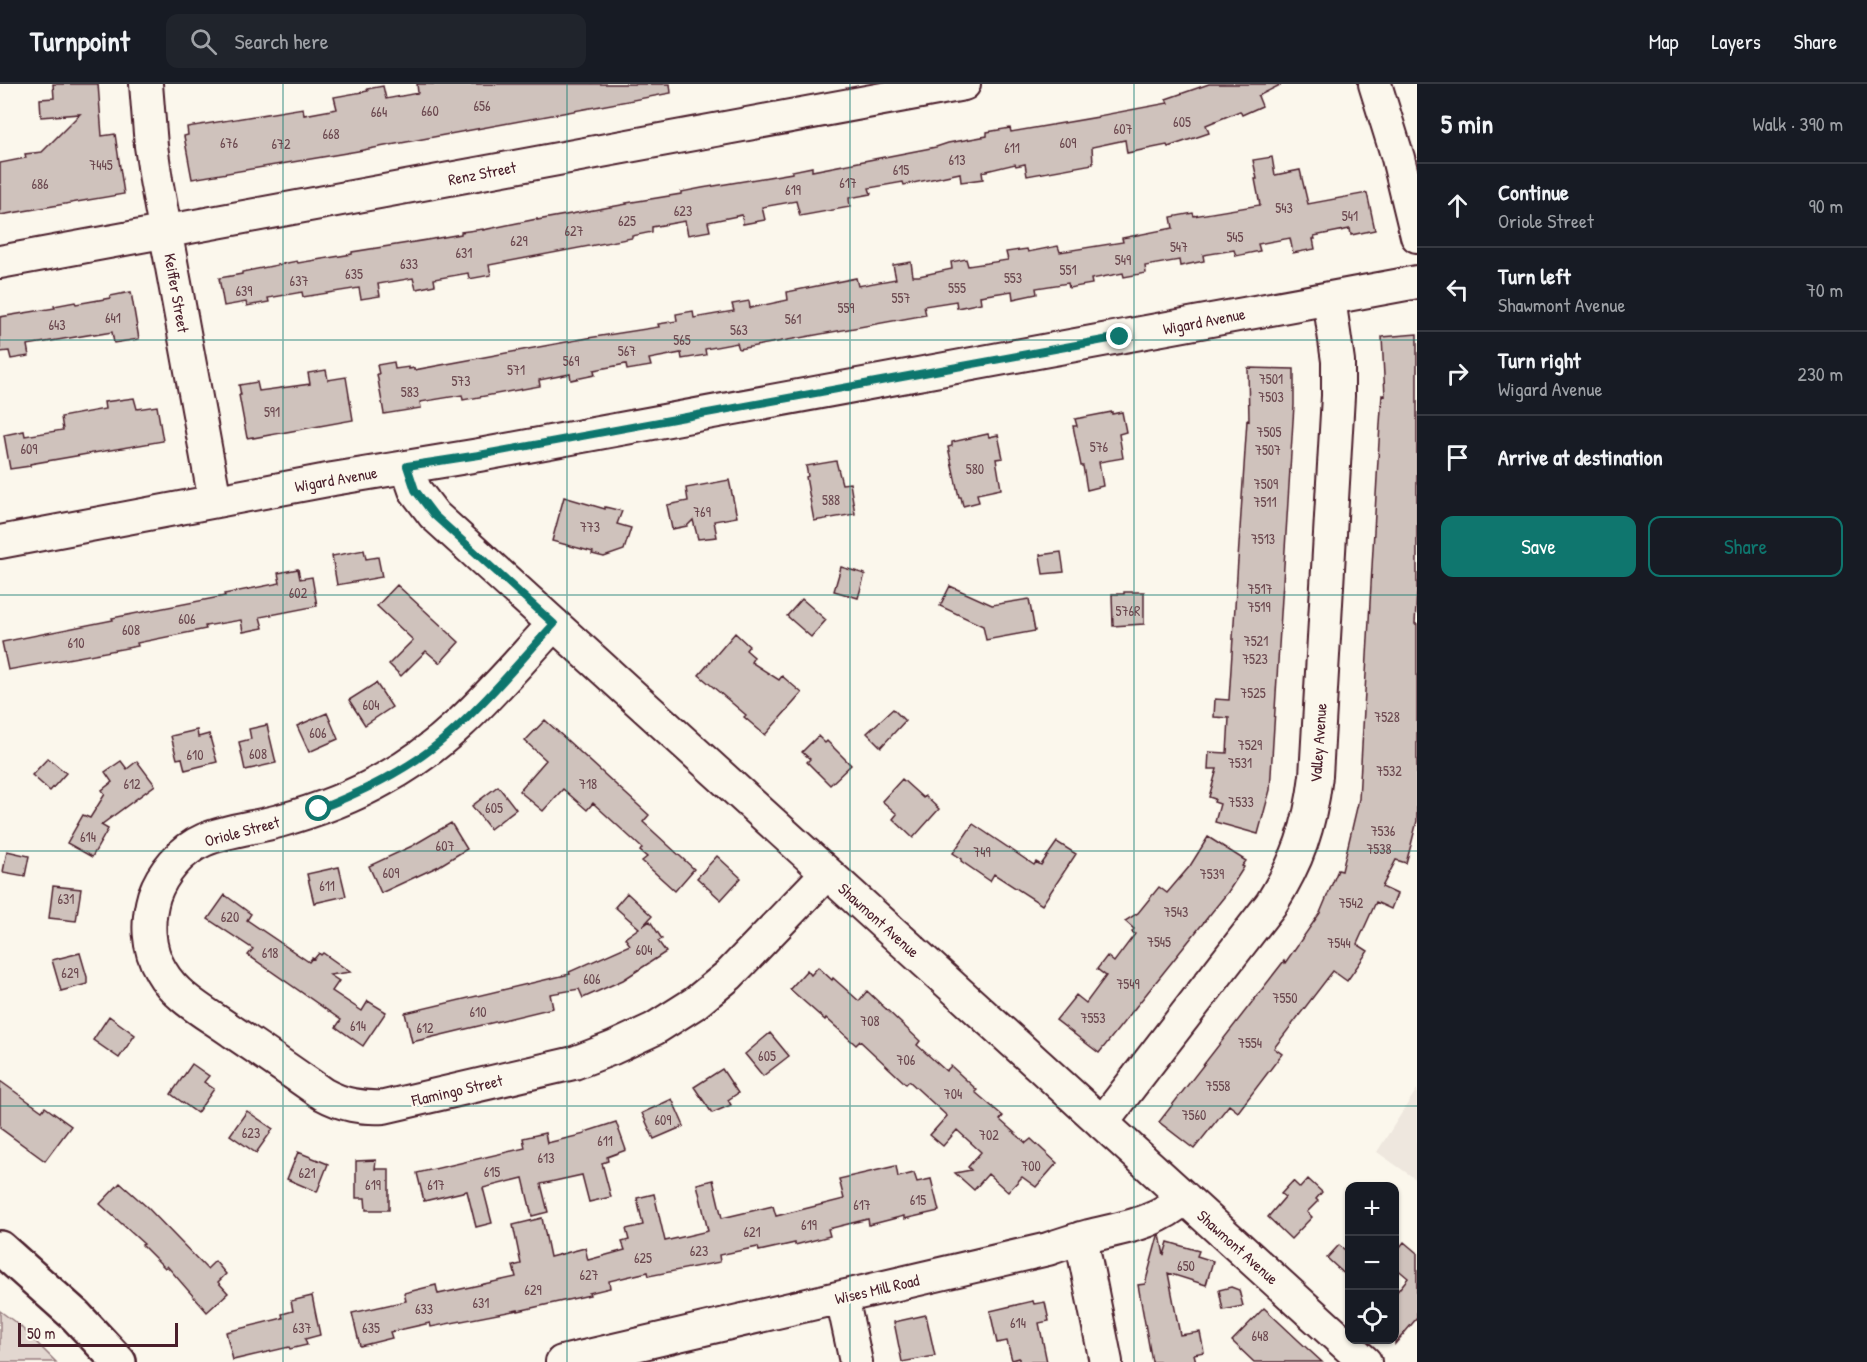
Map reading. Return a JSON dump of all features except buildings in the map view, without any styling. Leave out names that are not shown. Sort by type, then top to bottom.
[{"type":"main road","points":[[0,1248],[76,1316],[119,1362]]},
{"type":"street","name":"Keiffer Street","points":[[146,84],[151,146],[215,501]]},
{"type":"street","name":"Renz Street","points":[[0,262],[962,84]]},
{"type":"street","points":[[1375,84],[1398,158],[1417,236]]},
{"type":"street","name":"Wigard Avenue","points":[[0,542],[1417,282]]},
{"type":"street","name":"Valley Avenue","points":[[1102,1123],[1271,904],[1284,884],[1303,844],[1316,776],[1338,396],[1338,361],[1329,298]]},
{"type":"street","name":"Shawmont Avenue","points":[[407,466],[415,490],[434,515],[1365,1362]]},
{"type":"street","name":"Oriole Street","points":[[163,878],[175,861],[188,849],[203,840],[319,809],[353,795],[413,762],[460,724],[554,624]]},
{"type":"street","name":"Flamingo Street","points":[[163,878],[152,905],[149,935],[160,970],[170,984],[198,1007],[323,1094],[338,1102],[366,1108],[400,1104],[574,1063],[654,1029],[695,1004],[729,975],[826,873]]},
{"type":"street","name":"Wises Mill Road","points":[[562,1362],[605,1357],[842,1297],[1048,1249],[1081,1238],[1146,1222],[1161,1216],[1185,1198]]},
{"type":"street","points":[[1081,1238],[1106,1362]]},
{"type":"street","points":[[842,1297],[856,1362]]},
{"type":"shaded area","points":[[1417,1089],[1417,1180],[1377,1152]]},
{"type":"shaded area","points":[[0,1311],[19,1325],[56,1362],[0,1362]]},
{"type":"route","points":[[319,809],[384,780],[439,743],[482,703],[554,624],[434,515],[415,490],[407,466],[479,455],[1120,337]]}]
